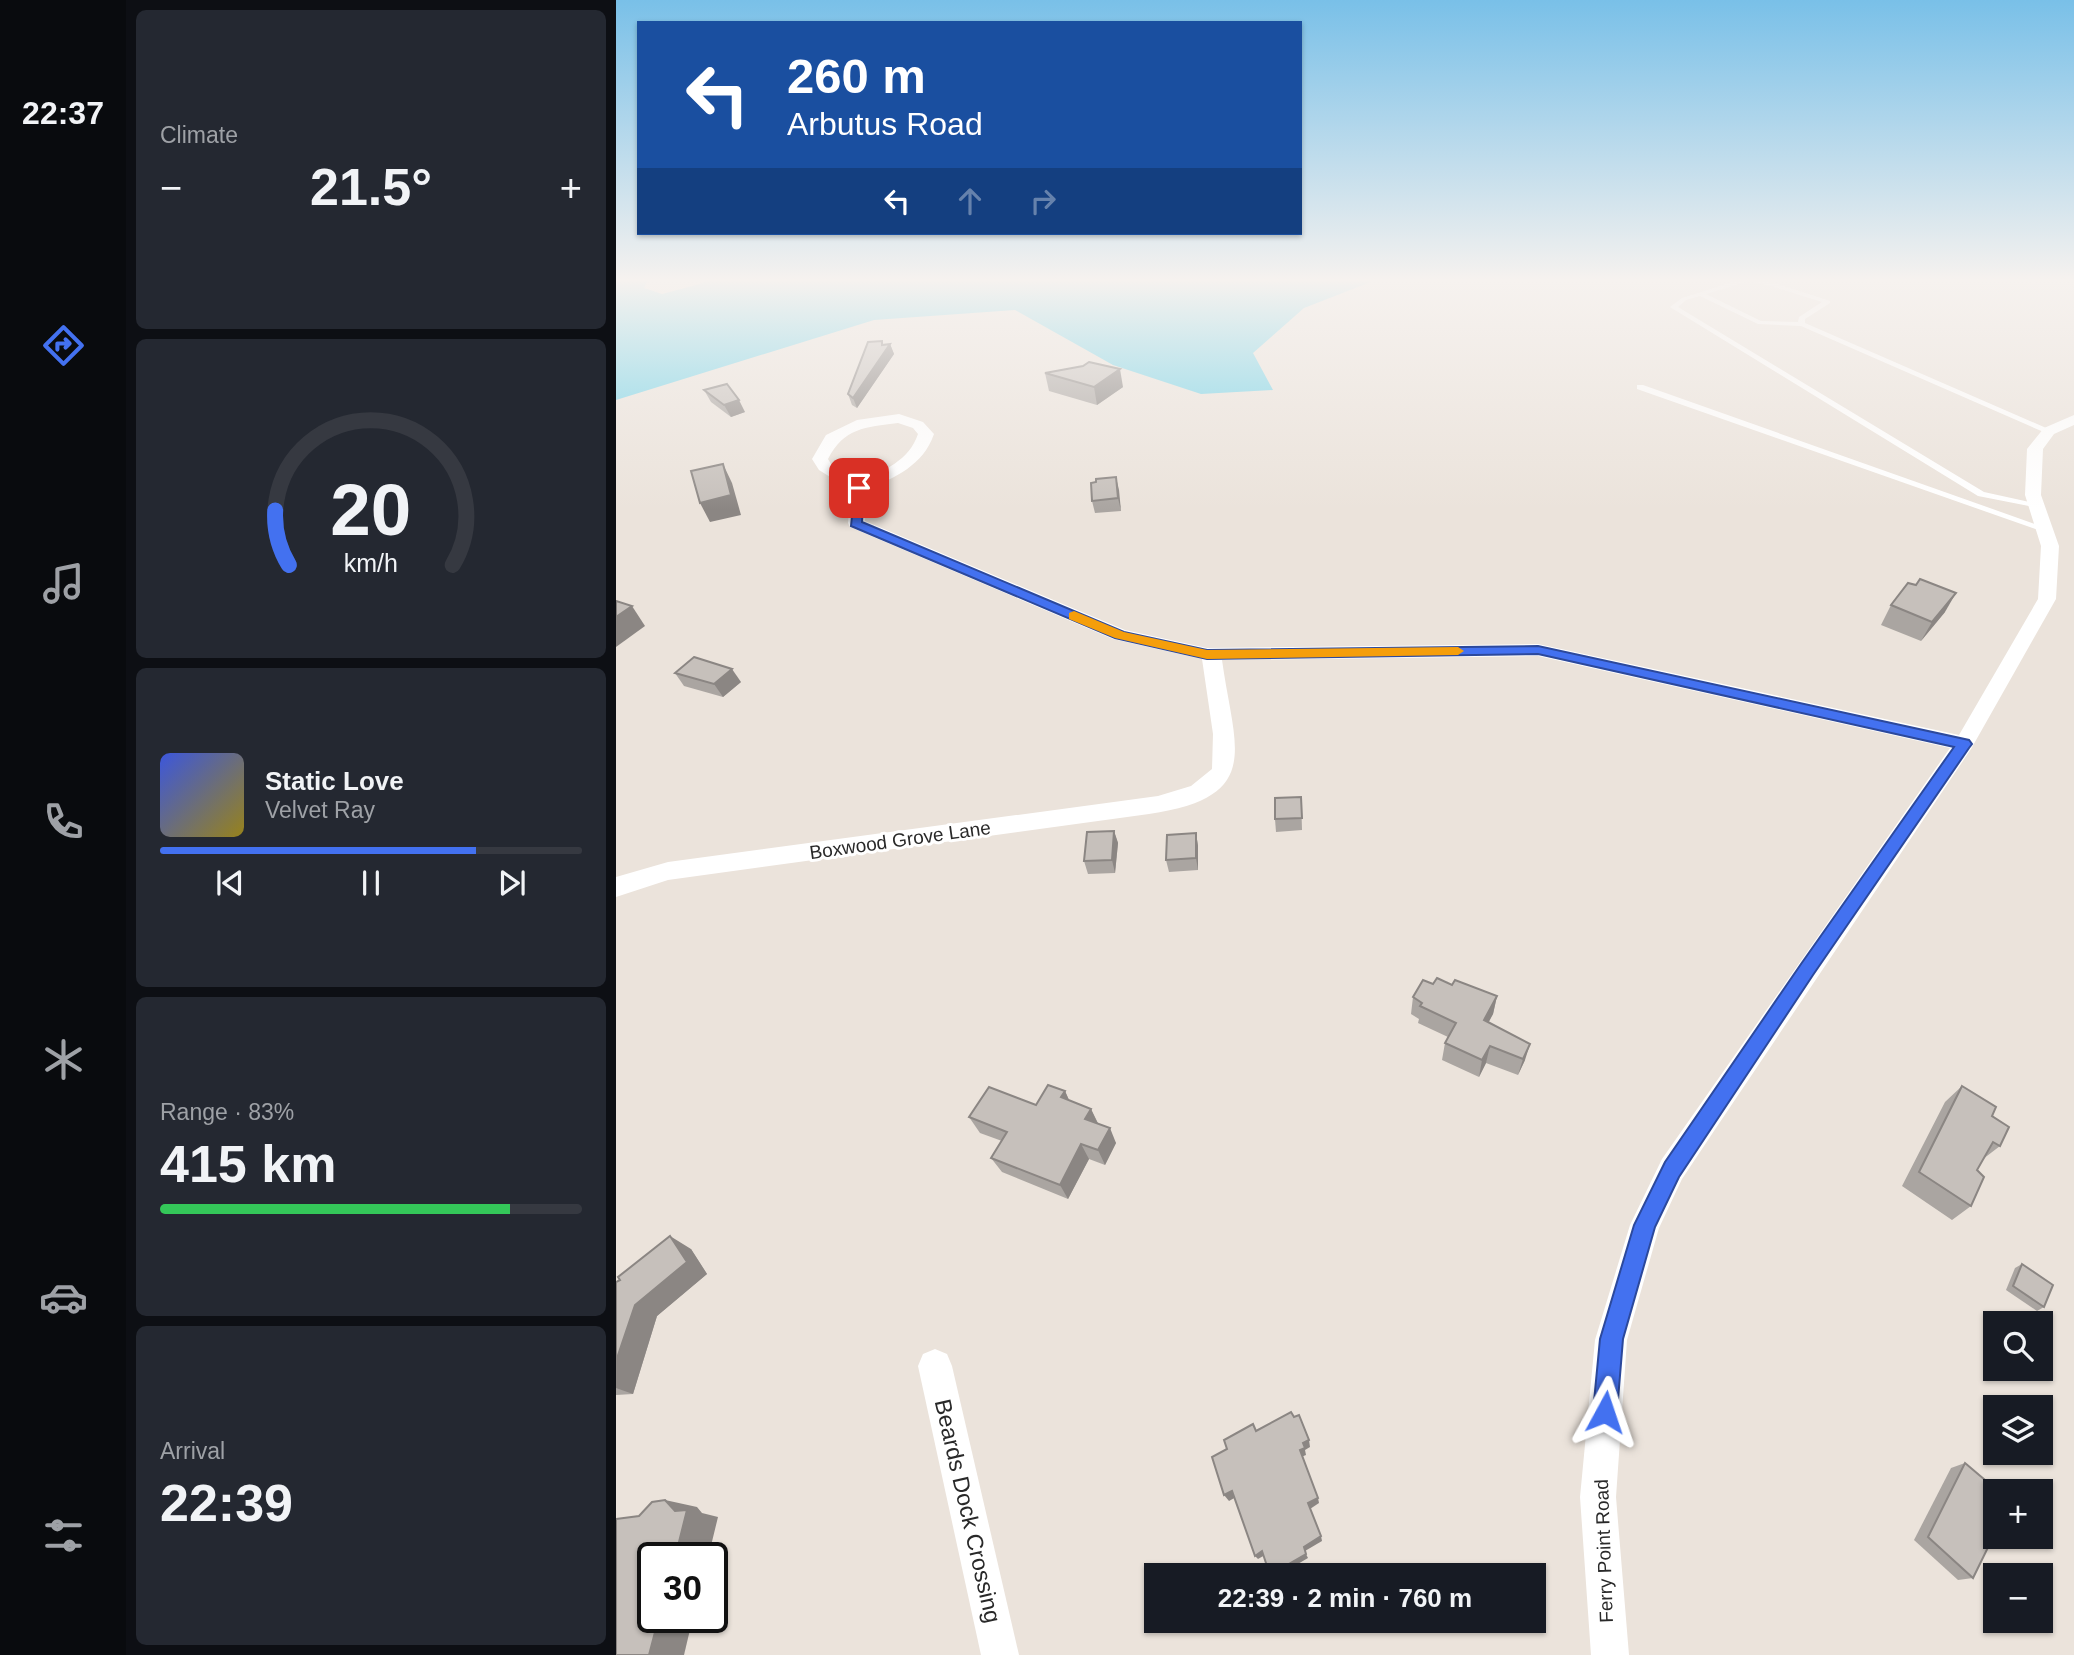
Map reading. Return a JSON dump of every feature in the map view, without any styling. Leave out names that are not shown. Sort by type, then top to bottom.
[{"type":"street","points":[[899,418],[918,425],[926,434],[923,449],[910,462],[859,488],[825,467],[820,459],[831,438],[862,424],[899,418]]},
{"type":"street","points":[[2049,431],[2074,419]]},
{"type":"street","name":"Ferry Point Road","points":[[1610,1655],[1598,1497],[1611,1339],[1645,1225],[1672,1169],[1964,744],[2047,599],[2050,546],[2033,495],[2035,449],[2049,431]]},
{"type":"street","points":[[859,488],[856,523],[1120,635],[1211,654],[1538,650],[1964,744]]},
{"type":"street","name":"Boxwood Grove Lane","points":[[616,887],[668,871],[1149,806],[1185,797],[1201,789],[1222,772],[1227,753],[1211,654]]},
{"type":"street","name":"Beards Dock Crossing","points":[[935,1366],[1000,1655]]},
{"type":"lane","points":[[1752,355],[1981,494],[2040,517]]},
{"type":"lane","points":[[1874,355],[2049,431]]},
{"type":"lane","points":[[1640,387],[2040,517]]},
{"type":"water","points":[[616,355],[760,355],[616,400]]},
{"type":"water","points":[[1096,355],[1254,355],[1273,390],[1201,394],[1113,365]]},
{"type":"building","points":[[863,355],[882,355],[853,398],[848,394]]},
{"type":"building","points":[[1089,362],[1120,369],[1094,387],[1045,373],[1083,366]]},
{"type":"building","points":[[727,384],[739,400],[724,405],[704,390]]},
{"type":"building","points":[[723,464],[731,495],[700,503],[691,471]]},
{"type":"building","points":[[1116,477],[1118,498],[1092,501],[1091,483],[1096,482],[1096,479]]},
{"type":"building","points":[[1920,579],[1956,593],[1932,622],[1891,605],[1908,583],[1916,585]]},
{"type":"building","points":[[616,601],[632,606],[616,617]]},
{"type":"building","points":[[694,657],[732,669],[714,684],[675,673]]},
{"type":"building","points":[[1301,797],[1302,818],[1275,819],[1275,798]]},
{"type":"building","points":[[1114,831],[1112,860],[1084,861],[1087,832]]},
{"type":"building","points":[[1196,833],[1196,858],[1166,860],[1167,835]]},
{"type":"building","points":[[1437,978],[1452,985],[1455,980],[1497,996],[1484,1020],[1530,1044],[1523,1059],[1490,1046],[1482,1060],[1445,1043],[1456,1023],[1420,1006],[1422,1003],[1413,997],[1423,980],[1433,984]]},
{"type":"building","points":[[1048,1085],[1065,1091],[1061,1097],[1091,1109],[1085,1119],[1110,1128],[1098,1150],[1081,1144],[1060,1185],[991,1158],[1007,1132],[969,1117],[989,1087],[1036,1105]]},
{"type":"building","points":[[1962,1086],[1996,1107],[1992,1116],[2009,1127],[2000,1146],[1993,1142],[1977,1170],[1984,1177],[1971,1206],[1919,1172]]},
{"type":"building","points":[[670,1236],[687,1262],[635,1305],[616,1361],[618,1277]]},
{"type":"building","points":[[2022,1264],[2053,1285],[2044,1307],[2013,1286]]},
{"type":"building","points":[[1291,1412],[1294,1417],[1299,1415],[1309,1440],[1303,1443],[1305,1448],[1300,1450],[1318,1498],[1308,1503],[1321,1536],[1304,1547],[1306,1554],[1291,1563],[1266,1563],[1262,1551],[1255,1556],[1232,1491],[1224,1495],[1212,1457],[1227,1449],[1224,1440],[1253,1424],[1256,1431]]},
{"type":"building","points":[[1965,1463],[1984,1479],[1983,1549],[1987,1549],[1973,1578],[1928,1537]]},
{"type":"building","points":[[665,1500],[675,1511],[687,1510],[679,1542],[637,1542],[637,1633],[655,1633],[649,1655],[616,1655],[616,1519],[639,1516],[652,1502]]},
{"type":"slow traffic","points":[[1074,616],[1120,635],[1207,654],[1458,651]]},
{"type":"route","points":[[859,488],[856,523],[1120,635],[1207,654],[1538,650],[1964,744],[1672,1169],[1645,1225],[1611,1339],[1605,1412]]}]
